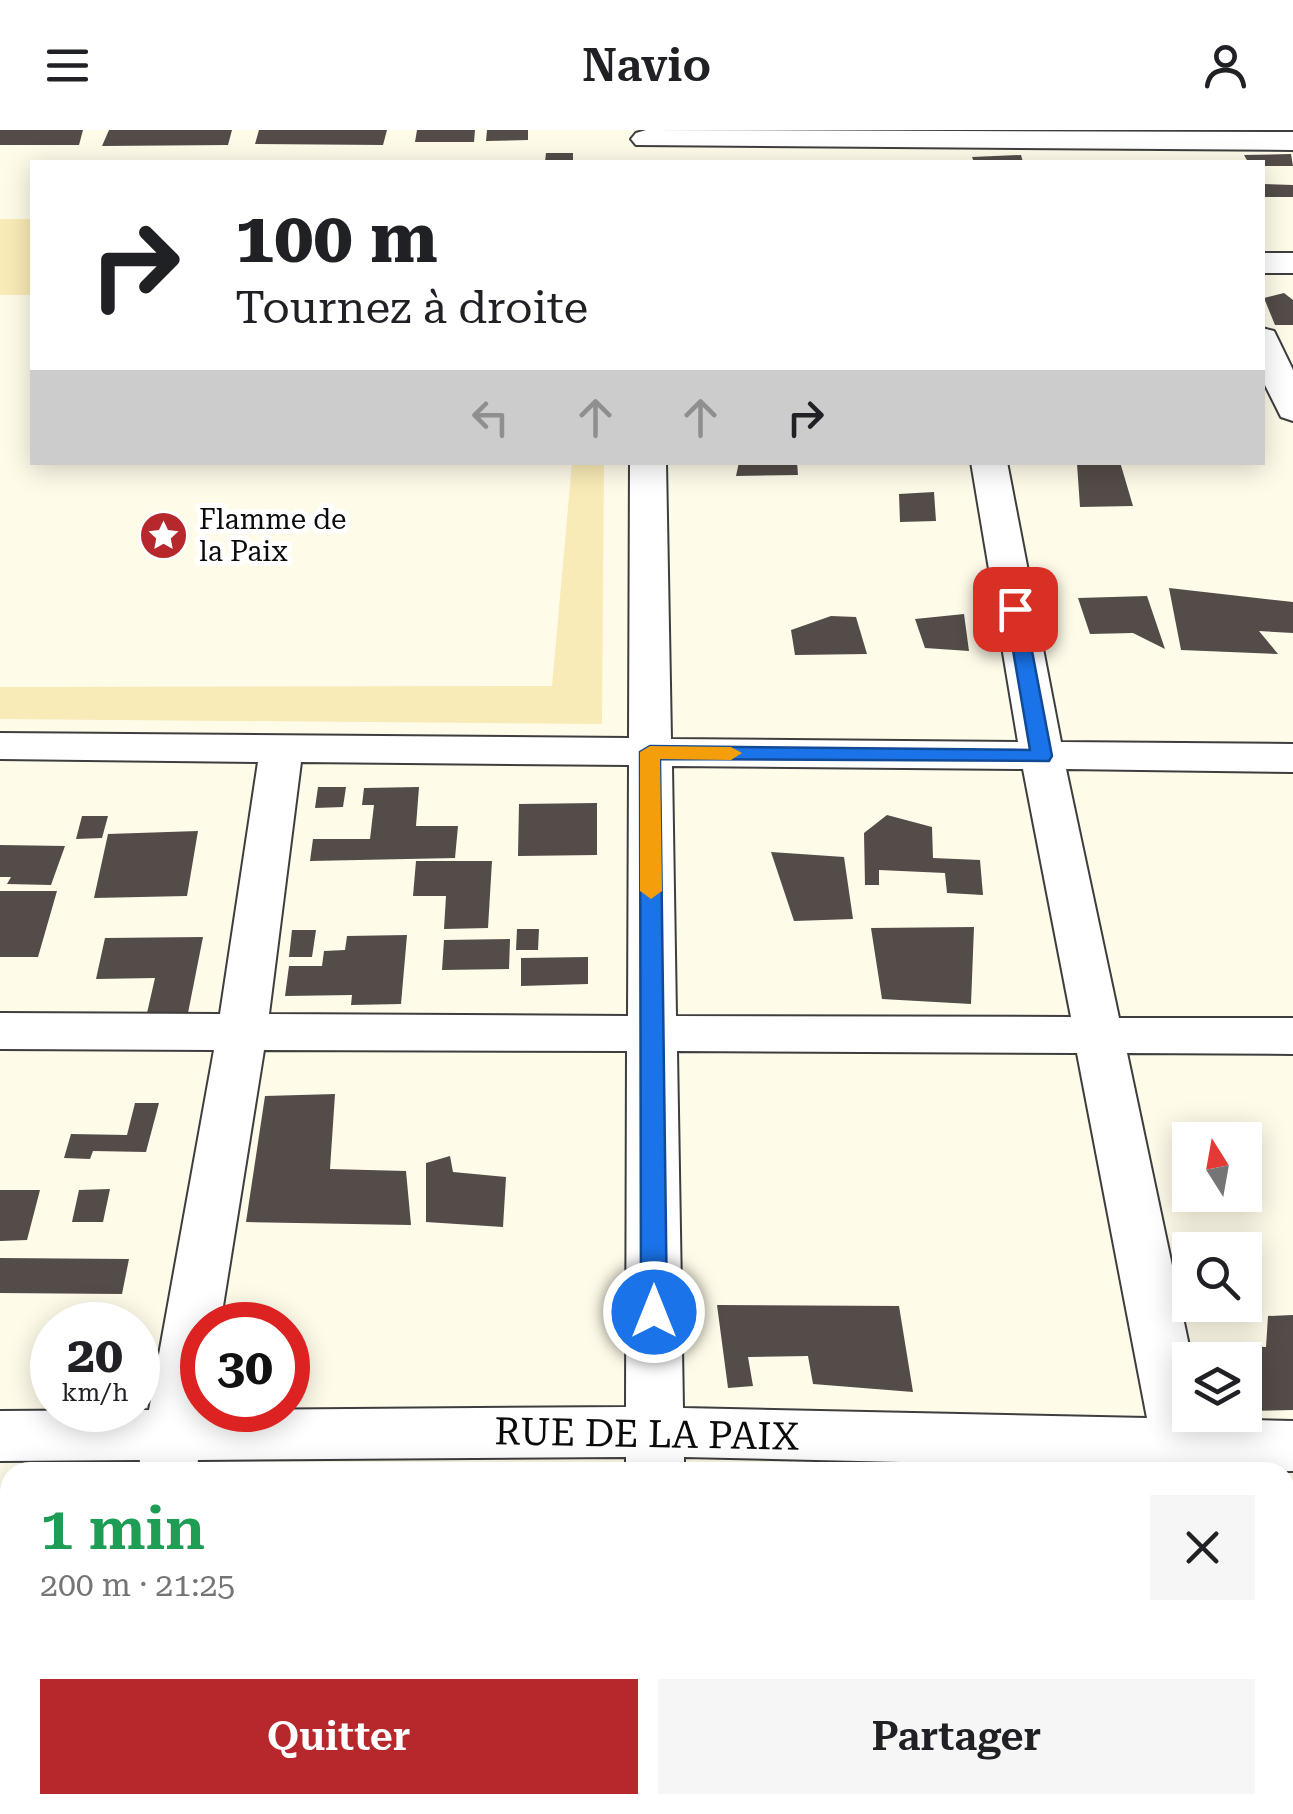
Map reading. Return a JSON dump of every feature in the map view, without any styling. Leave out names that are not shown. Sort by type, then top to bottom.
[{"type":"street","points":[[646,144],[1293,141]]},
{"type":"street","points":[[1265,263],[1293,263]]},
{"type":"street","points":[[1265,347],[1285,406]]},
{"type":"street","points":[[648,465],[655,1452]]},
{"type":"street","points":[[990,465],[1042,756],[1184,1458]]},
{"type":"street","points":[[0,746],[1293,758]]},
{"type":"street","points":[[171,1452],[242,1032],[281,750]]},
{"type":"street","points":[[0,1031],[1293,1036]]},
{"type":"street","name":"RUE DE LA PAIX","points":[[0,1436],[171,1452],[1184,1458],[1293,1446]]},
{"type":"sand","points":[[0,219],[30,219],[30,295],[0,295]]},
{"type":"sand","points":[[572,465],[604,465],[602,724],[0,719],[0,687],[552,686]]},
{"type":"building","points":[[0,130],[83,130],[79,145],[0,145]]},
{"type":"building","points":[[109,130],[232,130],[228,145],[102,146]]},
{"type":"building","points":[[259,130],[387,130],[383,145],[255,144]]},
{"type":"building","points":[[417,130],[475,130],[474,142],[415,142]]},
{"type":"building","points":[[487,130],[528,130],[528,140],[486,141]]},
{"type":"building","points":[[546,153],[573,153],[573,160],[545,160]]},
{"type":"building","points":[[1291,154],[1293,166],[1265,166],[1265,160],[1247,160],[1244,155]]},
{"type":"building","points":[[1021,155],[1022,160],[973,160],[972,157]]},
{"type":"building","points":[[1265,184],[1293,185],[1293,197],[1265,197]]},
{"type":"building","points":[[1284,293],[1293,300],[1293,325],[1275,325],[1265,298]]},
{"type":"building","points":[[738,465],[797,465],[798,475],[736,476]]},
{"type":"building","points":[[1077,465],[1121,465],[1133,506],[1080,507]]},
{"type":"building","points":[[934,492],[936,521],[900,522],[899,494]]},
{"type":"building","points":[[1169,588],[1293,602],[1293,633],[1259,631],[1278,654],[1181,650]]},
{"type":"building","points":[[1147,596],[1165,649],[1133,633],[1090,634],[1078,598]]},
{"type":"building","points":[[964,614],[969,651],[925,648],[915,619]]},
{"type":"building","points":[[831,616],[856,617],[867,654],[795,655],[791,630]]},
{"type":"building","points":[[318,787],[346,787],[343,807],[315,808]]},
{"type":"building","points":[[419,787],[416,826],[458,826],[455,858],[310,861],[313,839],[370,839],[374,805],[362,805],[364,788]]},
{"type":"building","points":[[597,803],[597,855],[518,856],[519,804]]},
{"type":"building","points":[[887,815],[932,827],[933,858],[980,860],[983,895],[947,893],[945,873],[879,870],[879,885],[865,885],[864,833]]},
{"type":"building","points":[[82,816],[108,816],[102,838],[76,839]]},
{"type":"building","points":[[198,831],[187,896],[94,898],[108,834]]},
{"type":"building","points":[[0,845],[65,846],[51,885],[7,884],[11,877],[0,877]]},
{"type":"building","points":[[771,852],[844,857],[853,919],[794,921]]},
{"type":"building","points":[[416,861],[492,861],[488,928],[444,929],[446,896],[413,896]]},
{"type":"building","points":[[0,891],[57,891],[38,957],[0,957]]},
{"type":"building","points":[[974,927],[971,1004],[882,999],[871,928]]},
{"type":"building","points":[[517,929],[539,929],[538,950],[516,950]]},
{"type":"building","points":[[292,930],[316,930],[312,957],[289,957]]},
{"type":"building","points":[[407,935],[401,1004],[351,1005],[352,995],[285,996],[289,966],[322,966],[324,951],[345,950],[347,936]]},
{"type":"building","points":[[203,937],[188,1013],[147,1013],[155,978],[96,979],[105,938]]},
{"type":"building","points":[[510,939],[509,969],[442,970],[444,940]]},
{"type":"building","points":[[588,957],[588,984],[521,986],[521,958]]},
{"type":"building","points":[[335,1094],[330,1169],[406,1171],[411,1225],[246,1222],[265,1096]]},
{"type":"building","points":[[135,1103],[159,1103],[146,1152],[93,1151],[90,1159],[64,1158],[71,1134],[127,1135]]},
{"type":"building","points":[[450,1156],[453,1172],[506,1177],[503,1227],[426,1222],[426,1163]]},
{"type":"building","points":[[110,1189],[103,1222],[72,1222],[79,1190]]},
{"type":"building","points":[[0,1190],[40,1190],[27,1240],[0,1241]]},
{"type":"building","points":[[0,1258],[129,1259],[122,1294],[0,1293]]},
{"type":"building","points":[[717,1305],[899,1306],[913,1392],[813,1384],[808,1356],[748,1357],[753,1386],[728,1388]]},
{"type":"building","points":[[1293,1315],[1293,1410],[1262,1411],[1262,1347],[1266,1347],[1268,1316]]},
{"type":"slow traffic","points":[[651,891],[650,752],[731,753]]},
{"type":"place","name":"Flamme de la Paix","points":[[164,535]]},
{"type":"route","points":[[654,1312],[650,752],[1042,756],[1015,609]]}]
